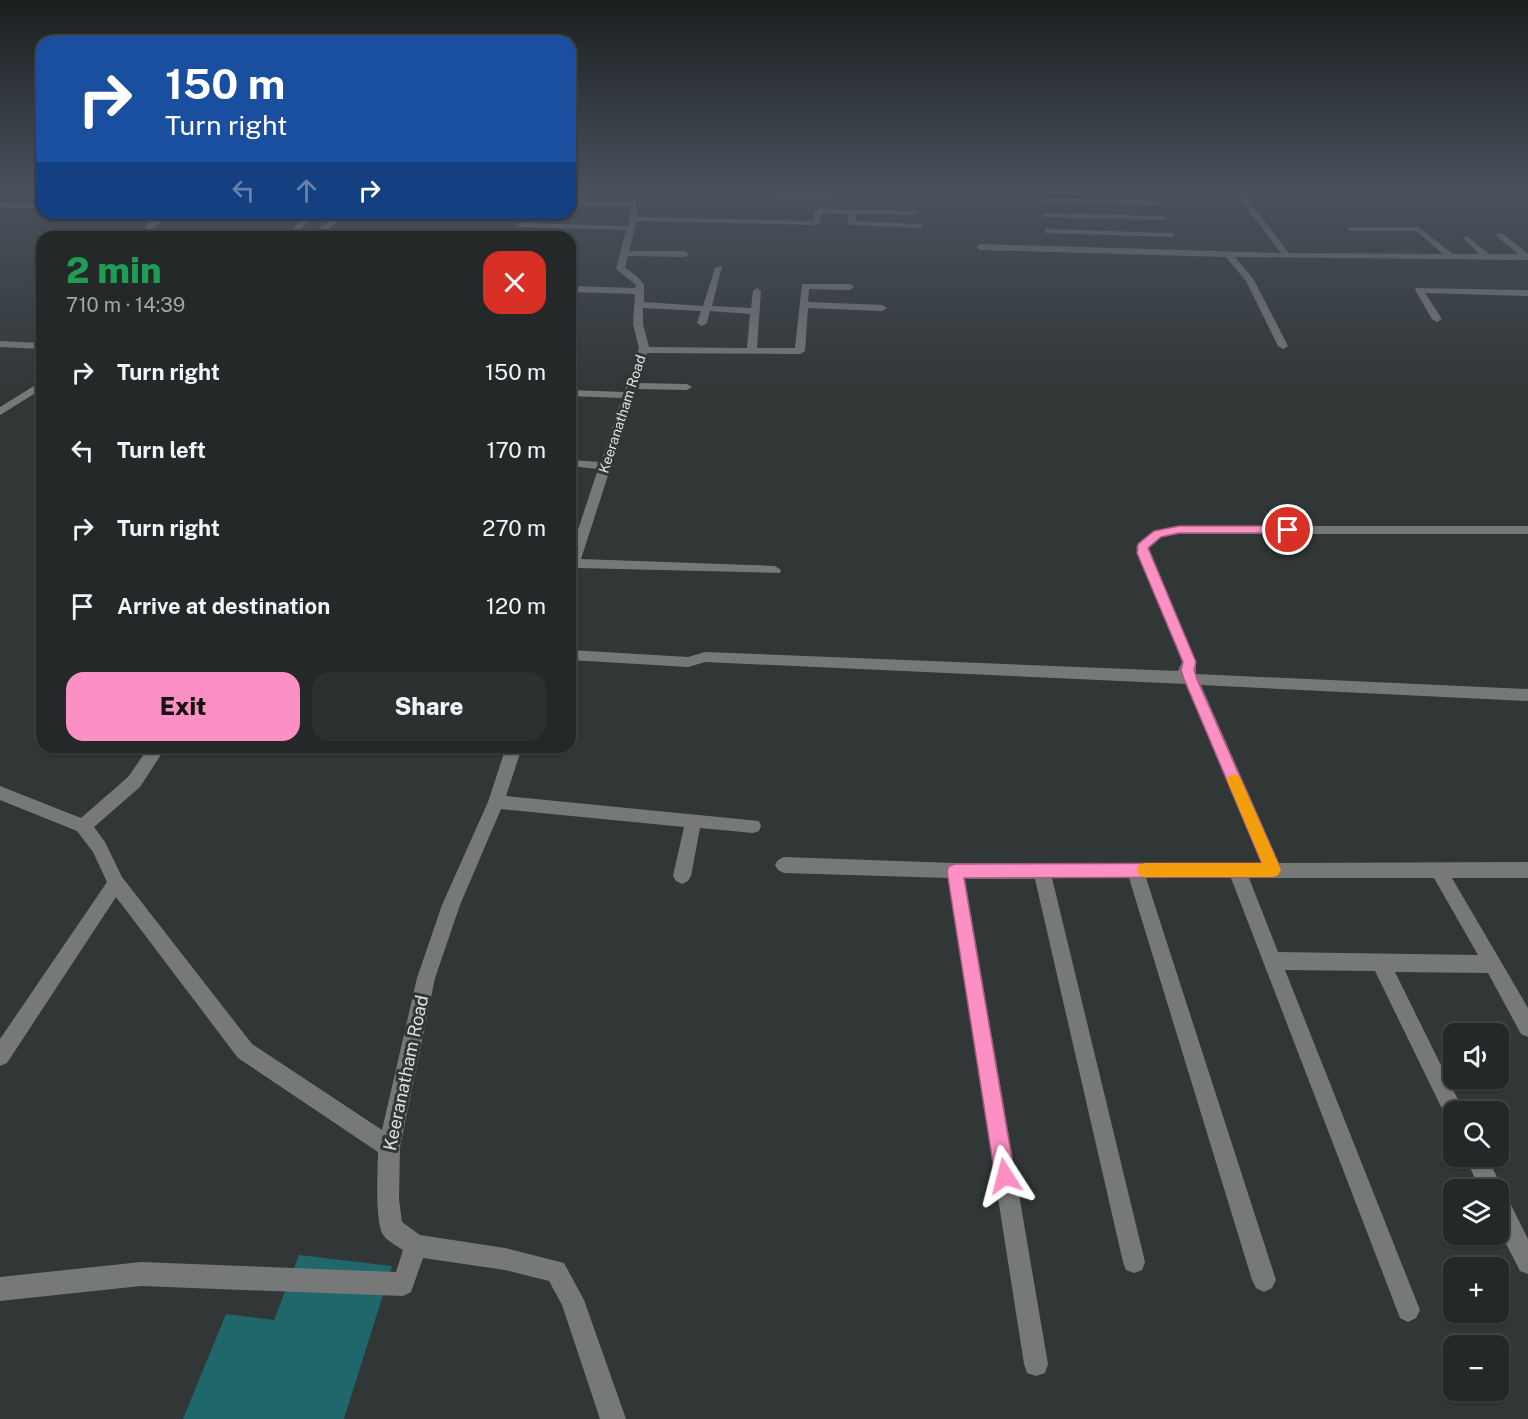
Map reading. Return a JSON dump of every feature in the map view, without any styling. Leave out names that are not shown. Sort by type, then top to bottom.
[{"type":"street","points":[[576,289],[639,291],[640,285],[634,278],[620,269],[622,258]]},
{"type":"street","points":[[1232,258],[1250,280],[1283,346]]},
{"type":"street","points":[[702,323],[719,268]]},
{"type":"street","points":[[644,350],[800,351],[805,286],[850,287]]},
{"type":"street","points":[[1437,319],[1419,290],[1528,293]]},
{"type":"street","name":"Keeranatham Road","points":[[576,551],[644,350],[638,324],[639,291]]},
{"type":"street","points":[[752,351],[757,291]]},
{"type":"street","points":[[639,305],[755,311]]},
{"type":"street","points":[[804,305],[882,308]]},
{"type":"street","points":[[3,347],[36,346]]},
{"type":"street","points":[[576,393],[687,387]]},
{"type":"street","points":[[0,412],[5,403],[26,397],[36,389]]},
{"type":"street","points":[[576,464],[605,466]]},
{"type":"street","points":[[1273,870],[1189,675],[1189,662],[1142,547],[1153,537],[1166,531],[1179,530],[1528,530]]},
{"type":"street","points":[[1153,537],[1528,537]]},
{"type":"street","points":[[576,566],[775,570]]},
{"type":"street","points":[[576,655],[688,662],[705,657],[1174,678],[1189,675],[1528,695]]},
{"type":"street","points":[[83,826],[134,782],[154,753]]},
{"type":"street","name":"Keeranatham Road","points":[[512,753],[496,802],[451,905],[426,978],[389,1147],[388,1199],[392,1228],[416,1246],[505,1259],[556,1271],[572,1300],[613,1419]]},
{"type":"street","points":[[0,793],[83,826],[99,847],[116,883],[245,1051],[389,1147]]},
{"type":"street","points":[[496,802],[753,826]]},
{"type":"street","points":[[682,876],[693,821]]},
{"type":"street","points":[[784,865],[955,871],[1528,870]]},
{"type":"street","points":[[1438,869],[1528,1027]]},
{"type":"street","points":[[1136,870],[1264,1280]]},
{"type":"street","points":[[1237,870],[1408,1310]]},
{"type":"street","points":[[955,871],[1036,1364]]},
{"type":"street","points":[[1042,871],[1134,1262]]},
{"type":"street","points":[[0,1056],[116,883]]},
{"type":"street","points":[[1273,961],[1493,964]]},
{"type":"street","points":[[1380,962],[1449,1101]]},
{"type":"street","points":[[1509,1225],[1528,1263]]},
{"type":"street","points":[[0,1288],[141,1274],[403,1284],[416,1246]]},
{"type":"shaded area","points":[[299,1255],[392,1266],[344,1419],[183,1419],[226,1314],[274,1320]]},
{"type":"slow traffic","points":[[1145,870],[1273,870],[1234,780]]},
{"type":"route","points":[[1005,1176],[955,871],[1273,870],[1191,679],[1188,670],[1189,662],[1142,547],[1146,542],[1166,531],[1288,530]]}]
